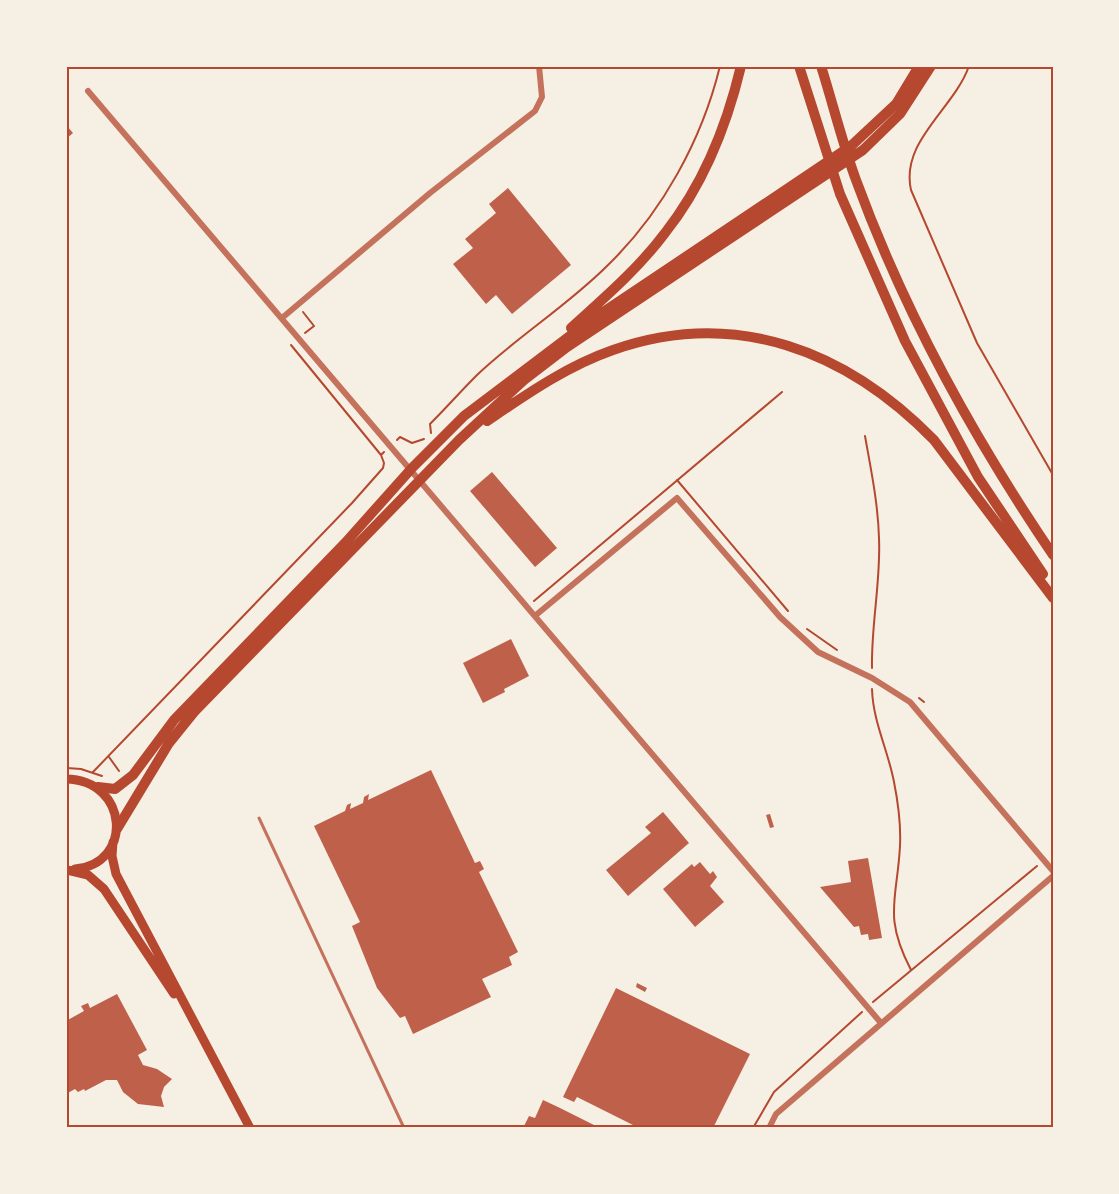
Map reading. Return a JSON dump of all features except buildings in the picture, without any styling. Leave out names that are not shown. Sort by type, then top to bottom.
[{"type":"highway","points":[[98,787],[111,790],[122,782],[174,720],[346,542],[411,469],[452,429],[538,359],[618,287],[666,233],[711,155],[741,66]]},
{"type":"highway","points":[[799,66],[840,194],[905,341],[978,477],[1053,589]]},
{"type":"highway","points":[[821,66],[856,180],[887,260],[920,332],[962,412],[1005,484],[1053,555]]},
{"type":"highway","points":[[876,131],[919,66]]},
{"type":"highway","points":[[117,829],[169,743],[194,712],[459,440],[517,386],[567,347],[773,206],[900,114],[931,66]]},
{"type":"highway","points":[[538,359],[773,206]]},
{"type":"highway","points":[[459,440],[561,374],[597,356],[629,345],[669,337],[705,334],[740,336],[783,344],[844,368],[874,386],[912,417],[934,440],[1053,598]]},
{"type":"highway","points":[[420,480],[422,468],[442,446],[452,429]]},
{"type":"highway","points":[[360,542],[369,526],[407,484],[411,469]]},
{"type":"main road","points":[[66,779],[79,779],[98,787],[111,802],[117,829],[113,842],[116,874],[250,1128]]},
{"type":"main road","points":[[67,870],[82,868],[96,862],[113,842]]},
{"type":"main road","points":[[67,870],[88,875],[104,888],[201,1036]]},
{"type":"street","points":[[282,318],[430,193],[535,111],[542,97],[539,66]]},
{"type":"street","points":[[88,91],[881,1023]]},
{"type":"street","points":[[536,615],[677,498],[780,617],[818,652],[872,678],[910,702],[1053,872]]},
{"type":"street","points":[[769,1128],[776,1114],[1053,876]]},
{"type":"lane","points":[[259,818],[404,1128]]},
{"type":"path","points":[[93,772],[379,473],[384,463],[381,455],[390,446],[400,437],[412,442],[427,438],[432,432],[430,424],[478,375],[607,267],[684,165],[715,87],[720,66]]},
{"type":"path","points":[[969,66],[956,95],[918,143],[908,176],[915,200],[977,343],[1053,475]]},
{"type":"path","points":[[528,606],[782,392]]},
{"type":"path","points":[[864,436],[873,477],[879,539],[871,637],[876,727],[894,782],[900,845],[892,915],[897,944],[911,970]]},
{"type":"path","points":[[677,480],[795,619]]},
{"type":"path","points":[[804,626],[843,655]]},
{"type":"path","points":[[862,663],[880,672]]},
{"type":"path","points":[[915,695],[924,702]]},
{"type":"path","points":[[109,757],[119,771],[122,782]]},
{"type":"path","points":[[66,769],[93,772],[106,778]]},
{"type":"path","points":[[753,1128],[774,1092],[911,970],[1038,865]]}]
